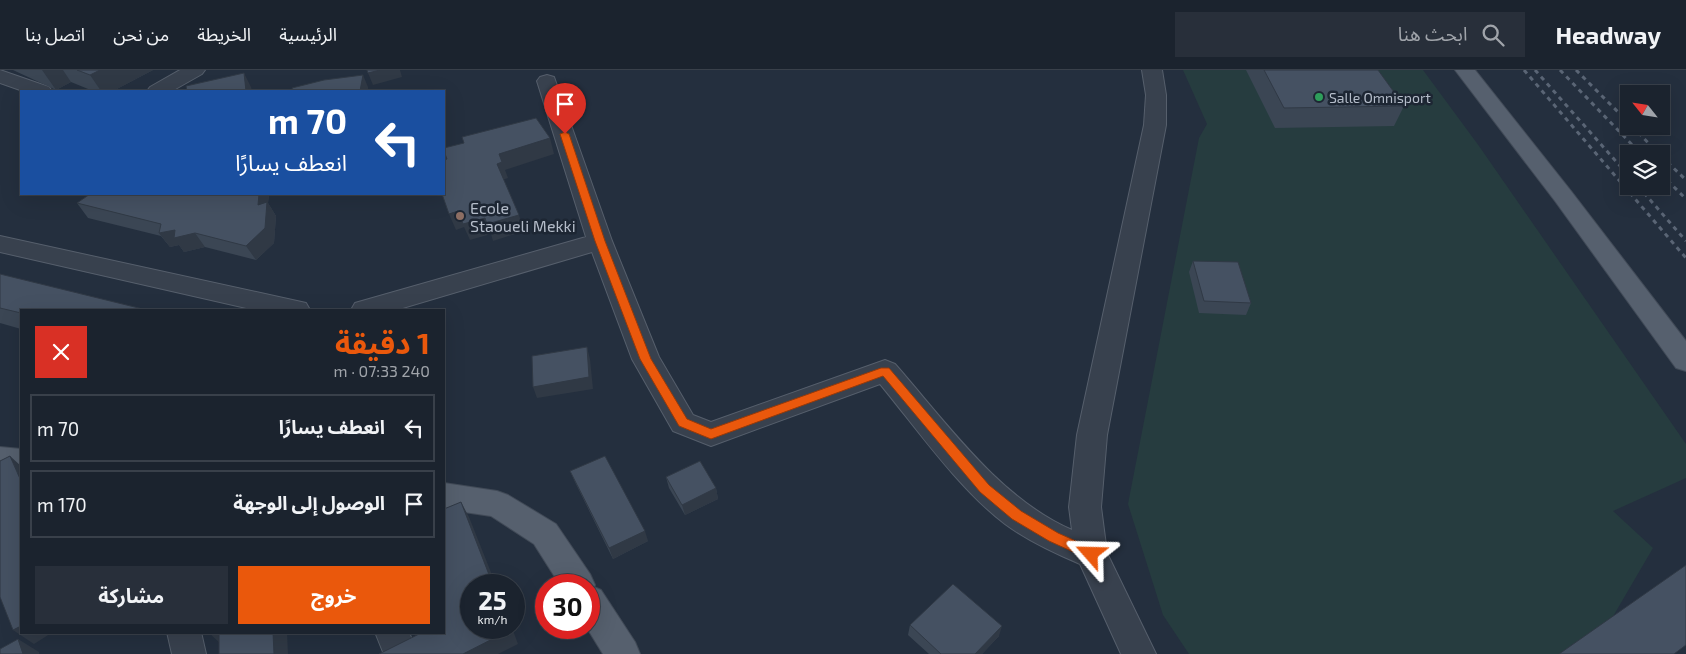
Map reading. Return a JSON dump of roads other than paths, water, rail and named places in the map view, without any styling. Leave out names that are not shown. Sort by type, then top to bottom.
[{"type":"main road","points":[[1466,70],[1686,361]]},
{"type":"main road","points":[[0,459],[20,461]]},
{"type":"main road","points":[[445,496],[497,504],[545,534],[571,574]]},
{"type":"main road","points":[[600,618],[623,654]]},
{"type":"street","points":[[159,90],[195,70]]},
{"type":"street","points":[[1139,654],[1091,554],[1086,507],[1092,435],[1155,125],[1156,95],[1152,70]]},
{"type":"street","points":[[0,76],[39,90]]},
{"type":"street","points":[[547,81],[600,241],[646,359],[683,423],[711,434],[885,371],[985,488],[1017,515],[1054,537],[1091,554]]},
{"type":"street","points":[[367,309],[600,241]]},
{"type":"street","points":[[0,244],[292,309]]},
{"type":"street","points":[[184,634],[189,654]]},
{"type":"railway","points":[[1524,70],[1686,258]]},
{"type":"railway","points":[[1535,70],[1620,166]]},
{"type":"railway","points":[[1560,70],[1632,145]]},
{"type":"railway","points":[[1576,70],[1620,114]]},
{"type":"railway","points":[[1641,135],[1650,145]]},
{"type":"railway","points":[[1670,165],[1686,180]]},
{"type":"railway","points":[[1670,183],[1686,199]]},
{"type":"railway","points":[[1646,195],[1686,241]]},
{"type":"place","name":"Salle Omnisport","points":[[1319,97]]},
{"type":"place","name":"Ecole Staoueli Mekki","points":[[460,216]]}]
